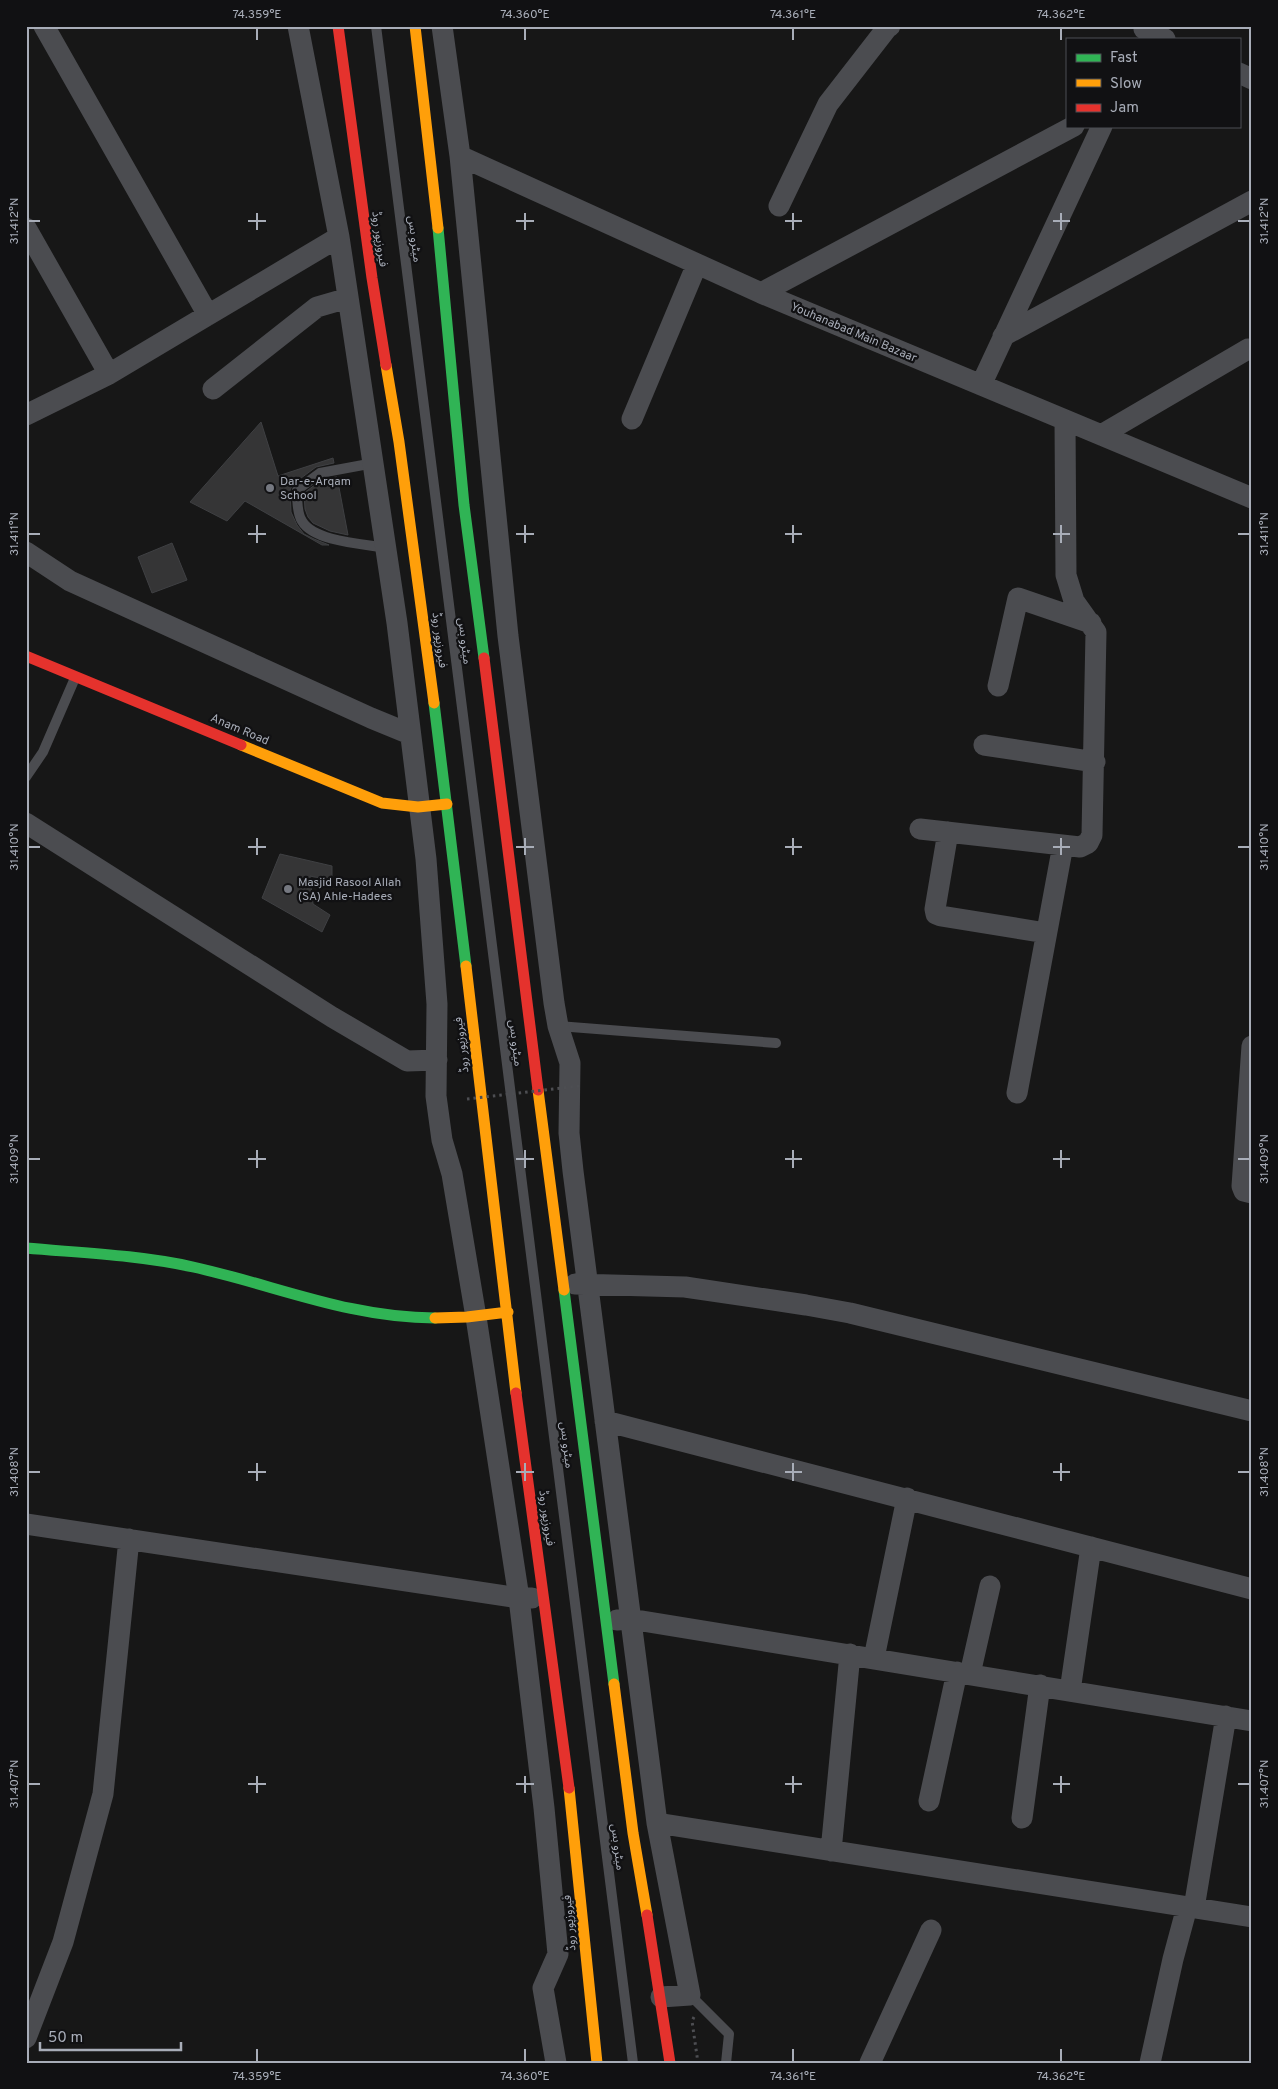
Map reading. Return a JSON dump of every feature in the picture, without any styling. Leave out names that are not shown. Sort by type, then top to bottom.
[{"type":"main road","name":"فیروزپور روڈ","points":[[338,26],[372,278],[399,442],[447,804],[522,1442],[545,1598],[573,1818],[597,2063]]},
{"type":"main road","points":[[415,26],[446,306],[464,505],[633,1832],[661,1997],[670,2063]]},
{"type":"main road","name":"Anam Road","points":[[26,656],[382,803],[418,807],[447,804]]},
{"type":"main road","points":[[26,1248],[155,1260],[182,1265],[232,1276],[342,1308],[380,1314],[428,1318],[476,1317],[508,1312]]},
{"type":"street","points":[[44,26],[208,315]]},
{"type":"street","points":[[298,26],[339,237],[397,623],[418,807],[426,859],[437,1004],[436,1096],[442,1140],[452,1174],[476,1317],[519,1598],[544,1808],[558,1954],[543,1988],[556,2063]]},
{"type":"street","points":[[442,26],[460,156],[508,636],[558,1026],[570,1063],[569,1133],[605,1422],[657,1822],[690,1995],[661,1997]]},
{"type":"street","points":[[779,206],[828,104],[887,27]]},
{"type":"street","points":[[1143,31],[1162,38]]},
{"type":"street","points":[[1240,73],[1252,79]]},
{"type":"street","points":[[760,293],[1070,128]]},
{"type":"street","points":[[981,385],[1101,128]]},
{"type":"street","name":"Youhanabad Main Bazaar","points":[[460,156],[760,293],[1252,498]]},
{"type":"street","points":[[1004,336],[1252,201]]},
{"type":"street","points":[[26,228],[109,374]]},
{"type":"street","points":[[26,415],[109,374],[339,237]]},
{"type":"street","points":[[632,419],[697,264]]},
{"type":"street","points":[[213,389],[317,307],[348,298]]},
{"type":"street","points":[[1101,435],[1248,349]]},
{"type":"street","points":[[920,829],[1080,847],[1088,843],[1092,835],[1095,762],[1096,632],[1074,601],[1066,575],[1065,420]]},
{"type":"street","points":[[373,455],[399,442]]},
{"type":"street","points":[[26,552],[70,581],[410,734]]},
{"type":"street","points":[[998,686],[1018,598],[1091,623]]},
{"type":"street","points":[[397,623],[423,619]]},
{"type":"street","points":[[984,745],[1095,762]]},
{"type":"street","points":[[26,823],[332,1017],[398,1056],[407,1061],[437,1060]]},
{"type":"street","points":[[948,832],[935,909],[936,914],[1046,933]]},
{"type":"street","points":[[1017,1093],[1063,845]]},
{"type":"street","points":[[1252,1046],[1242,1186],[1244,1191],[1252,1193]]},
{"type":"street","points":[[563,1285],[588,1283],[685,1287],[815,1306],[1252,1411]]},
{"type":"street","points":[[605,1422],[908,1498],[1252,1588]]},
{"type":"street","points":[[874,1658],[908,1498]]},
{"type":"street","points":[[26,1524],[519,1598],[545,1598]]},
{"type":"street","points":[[26,2038],[63,1942],[103,1794],[129,1539]]},
{"type":"street","points":[[1070,1691],[1091,1546]]},
{"type":"street","points":[[930,1801],[964,1673],[990,1586]]},
{"type":"street","points":[[606,1621],[630,1619],[1252,1720]]},
{"type":"street","points":[[831,1851],[850,1654]]},
{"type":"street","points":[[1022,1818],[1040,1685]]},
{"type":"street","points":[[1150,2063],[1173,1959],[1190,1907],[1226,1716]]},
{"type":"street","points":[[657,1822],[1252,1917]]},
{"type":"street","points":[[870,2063],[931,1930]]},
{"type":"lane","name":"میٹرو بس","points":[[376,26],[633,2063]]},
{"type":"lane","points":[[373,455],[320,473],[297,490],[297,498],[302,521],[314,532],[333,539],[387,548]]},
{"type":"lane","points":[[26,778],[43,752],[76,676]]},
{"type":"lane","points":[[558,1026],[776,1043]]},
{"type":"lane","points":[[690,1995],[729,2034],[726,2063]]},
{"type":"path","points":[[467,1099],[580,1086]]},
{"type":"path","points":[[692,2021],[698,2063]]},
{"type":"building","name":"Dar-e-Arqam School","points":[[261,422],[278,476],[333,458],[334,463],[316,467],[293,484],[290,490],[291,512],[297,525],[304,534],[329,545],[322,545],[245,501],[227,521],[190,502]]},
{"type":"building","points":[[337,477],[348,535],[330,531],[313,523],[305,509],[304,493],[323,479]]},
{"type":"building","points":[[172,543],[187,580],[152,593],[138,557]]},
{"type":"building","name":"Masjid Rasool Allah (SA) Ahle-Hadees","points":[[280,854],[332,866],[332,881],[310,876],[313,904],[330,915],[322,932],[262,898]]},
{"type":"traffic: fast","points":[[438,228],[464,505],[484,658]]},
{"type":"traffic: fast","points":[[434,703],[466,966]]},
{"type":"traffic: fast","points":[[26,1248],[110,1255],[172,1263],[223,1274],[342,1307],[403,1317],[435,1318]]},
{"type":"traffic: fast","points":[[564,1290],[614,1684]]},
{"type":"traffic: slow","points":[[415,26],[438,228]]},
{"type":"traffic: slow","points":[[386,365],[399,442],[434,703]]},
{"type":"traffic: slow","points":[[241,745],[382,803],[418,807],[447,804]]},
{"type":"traffic: slow","points":[[466,966],[516,1393]]},
{"type":"traffic: slow","points":[[538,1090],[564,1290]]},
{"type":"traffic: slow","points":[[435,1318],[467,1317],[508,1312]]},
{"type":"traffic: slow","points":[[614,1684],[633,1833],[647,1915]]},
{"type":"traffic: slow","points":[[569,1788],[597,2063]]},
{"type":"traffic: jam","points":[[338,26],[372,278],[386,365]]},
{"type":"traffic: jam","points":[[26,656],[241,745]]},
{"type":"traffic: jam","points":[[484,658],[538,1090]]},
{"type":"traffic: jam","points":[[516,1393],[569,1788]]},
{"type":"traffic: jam","points":[[647,1915],[670,2063]]},
{"type":"place","name":"Dar-e-Arqam School","points":[[270,488]]},
{"type":"place","name":"Masjid Rasool Allah (SA) Ahle-Hadees","points":[[288,889]]}]
